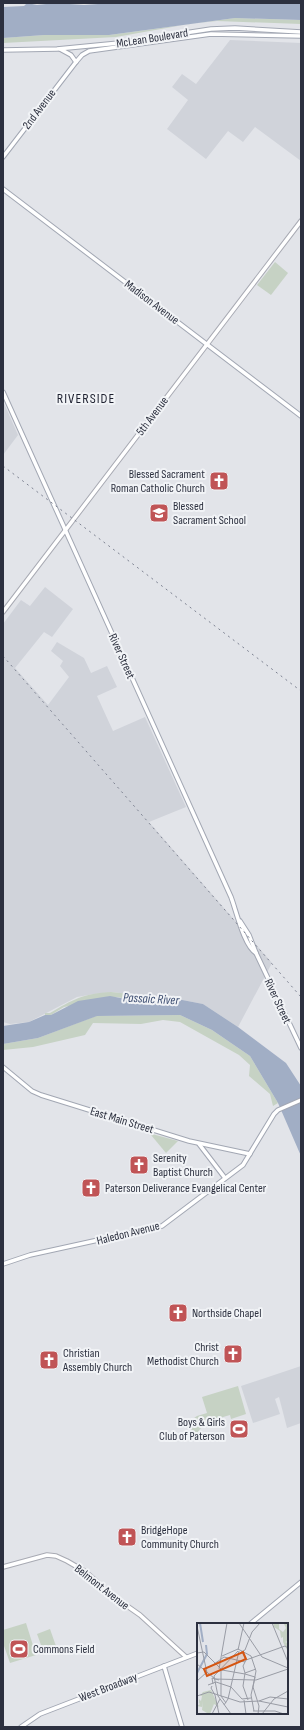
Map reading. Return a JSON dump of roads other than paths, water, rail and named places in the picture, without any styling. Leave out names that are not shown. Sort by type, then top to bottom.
[{"type":"main road","name":"McLean Boulevard","points":[[3,50],[57,49],[119,44],[211,29],[240,28],[301,32]]},
{"type":"main road","name":"McLean Boulevard","points":[[76,62],[82,55],[92,50],[126,47],[195,36],[236,33],[301,36]]},
{"type":"main road","points":[[57,49],[68,53],[76,62]]},
{"type":"main road","name":"2nd Avenue","points":[[3,157],[76,62]]},
{"type":"main road","name":"Madison Avenue","points":[[3,189],[301,416]]},
{"type":"main road","name":"5th Avenue","points":[[3,612],[301,221]]},
{"type":"main road","name":"River Street","points":[[3,392],[231,896],[240,921],[249,935],[301,1048]]},
{"type":"main road","name":"East Main Street","points":[[3,1067],[32,1091],[41,1095],[199,1144],[250,1154]]},
{"type":"main road","name":"Haledon Avenue","points":[[3,1264],[30,1255],[162,1226],[243,1165],[274,1114],[278,1110],[301,1100]]},
{"type":"main road","points":[[199,1144],[225,1178]]},
{"type":"main road","name":"Belmont Avenue","points":[[3,1567],[28,1559],[47,1556],[56,1556],[67,1561],[86,1572],[113,1596],[140,1615],[186,1657]]},
{"type":"main road","points":[[251,1623],[301,1582]]},
{"type":"main road","name":"West Broadway","points":[[21,1727],[40,1714],[197,1653]]},
{"type":"main road","points":[[164,1666],[182,1727]]},
{"type":"water","points":[[27,3],[37,5],[55,3],[84,5],[112,3],[301,3],[301,20],[235,18],[109,35],[44,35],[3,38],[3,7],[24,6]]},
{"type":"water","points":[[110,996],[131,1000],[172,998],[203,1004],[238,1027],[286,1063],[301,1086],[301,1156],[278,1103],[250,1056],[212,1030],[180,1015],[97,1016],[38,1038],[3,1044],[3,1026],[29,1022],[45,1015],[51,1015],[78,1001]]},
{"type":"railway","points":[[3,466],[301,691]]},
{"type":"railway","points":[[3,656],[301,997]]},
{"type":"place","name":"Blessed Sacrament Roman Catholic Church","points":[[219,481]]},
{"type":"place","name":"Blessed Sacrament School","points":[[159,513]]},
{"type":"place","name":"Serenity Baptist Church","points":[[139,1165]]},
{"type":"place","name":"Paterson Deliverance Evangelical Center","points":[[91,1188]]},
{"type":"place","name":"Northside Chapel","points":[[178,1313]]},
{"type":"place","name":"Christ Methodist Church","points":[[233,1354]]},
{"type":"place","name":"Christian Assembly Church","points":[[49,1360]]},
{"type":"place","name":"Boys & Girls Club of Paterson","points":[[239,1429]]},
{"type":"place","name":"BridgeHope Community Church","points":[[127,1537]]},
{"type":"place","name":"Commons Field","points":[[19,1649]]},
{"type":"district","name":"RIVERSIDE","points":[[86,398]]},
{"type":"water label","name":"Passaic River","points":[[151,998]]}]
